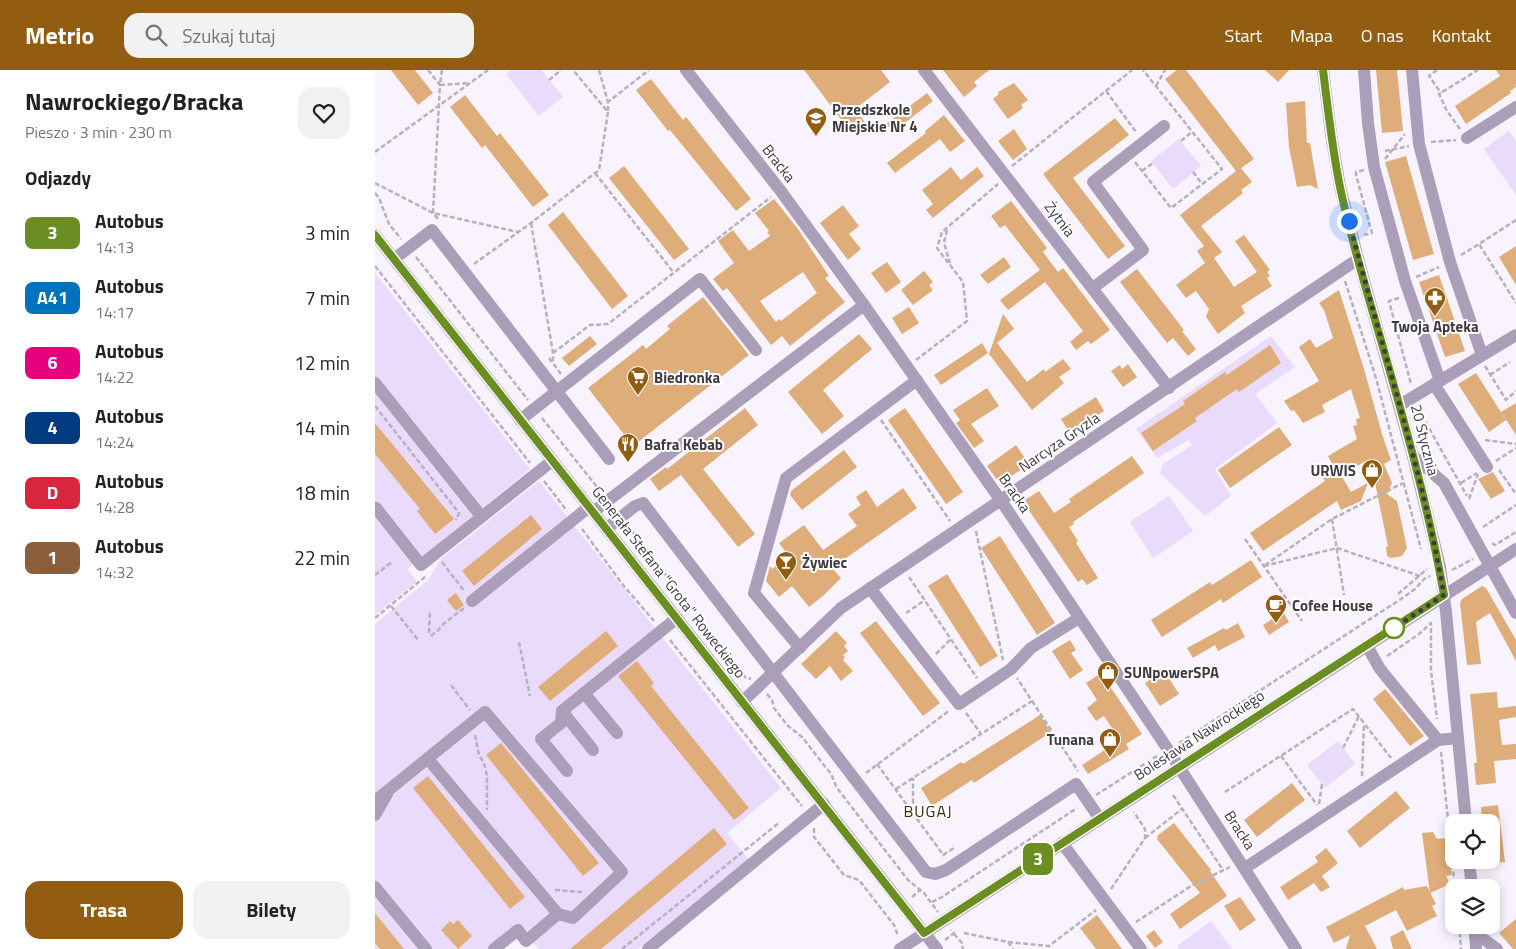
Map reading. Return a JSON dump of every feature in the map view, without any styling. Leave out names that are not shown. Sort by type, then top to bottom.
[{"type":"street","name":"Bracka","points":[[686,70],[780,190],[917,380],[1168,749],[1297,949]]},
{"type":"street","name":"Żytnia","points":[[924,70],[1169,388]]},
{"type":"street","name":"20 Stycznia","points":[[1323,70],[1340,187],[1358,259],[1400,405],[1440,573],[1444,595],[1465,814]]},
{"type":"street","points":[[1363,70],[1371,154],[1405,281],[1437,383],[1487,467]]},
{"type":"street","points":[[1412,70],[1419,144],[1450,262],[1480,356]]},
{"type":"street","points":[[1467,138],[1514,114]]},
{"type":"street","points":[[1093,288],[1143,250],[1093,182],[1164,126]]},
{"type":"street","points":[[393,258],[432,230],[609,459]]},
{"type":"street","name":"Generała Stefana \"Grota\" Roweckiego","points":[[375,235],[937,949]]},
{"type":"street","name":"Narcyza Gryzla","points":[[742,702],[841,608],[1358,259]]},
{"type":"street","points":[[520,420],[700,279],[756,350]]},
{"type":"street","points":[[472,601],[591,510],[608,501],[864,305]]},
{"type":"street","points":[[1400,405],[1516,335]]},
{"type":"street","points":[[800,648],[754,593],[786,478],[917,380]]},
{"type":"street","points":[[375,383],[481,516]]},
{"type":"street","points":[[1413,456],[1444,482],[1516,613]]},
{"type":"street","points":[[376,508],[421,565],[552,461]]},
{"type":"street","points":[[606,529],[635,506],[643,503],[926,872],[935,874],[951,867],[1077,784],[1093,797],[1100,819]]},
{"type":"street","name":"Bolesława Nawrockiego","points":[[902,947],[1516,549]]},
{"type":"street","points":[[870,588],[959,704],[1008,670],[1031,648],[1079,618]]},
{"type":"street","points":[[567,771],[541,739],[561,723],[562,712],[677,618]]},
{"type":"street","points":[[1367,646],[1392,684],[1438,740]]},
{"type":"street","points":[[584,693],[617,733]]},
{"type":"street","points":[[375,801],[485,712],[622,872],[573,918],[558,914],[428,759]]},
{"type":"street","points":[[562,712],[593,750]]},
{"type":"street","points":[[1245,868],[1438,740],[1458,738]]},
{"type":"street","points":[[375,816],[384,798],[400,781]]},
{"type":"street","points":[[648,949],[823,804]]},
{"type":"street","points":[[1062,844],[1141,949]]},
{"type":"street","points":[[375,887],[426,949]]},
{"type":"street","points":[[494,949],[518,930],[529,945],[558,914]]},
{"type":"street","points":[[1475,937],[1485,940],[1497,949]]},
{"type":"path","points":[[428,70],[440,85]]},
{"type":"path","points":[[439,220],[433,213],[442,70]]},
{"type":"path","points":[[375,152],[487,70]]},
{"type":"path","points":[[549,80],[561,70]]},
{"type":"path","points":[[573,70],[608,112]]},
{"type":"path","points":[[474,264],[599,170],[608,102],[599,70]]},
{"type":"path","points":[[608,102],[649,70]]},
{"type":"path","points":[[907,366],[967,321],[963,282],[937,248],[942,232],[996,185],[1012,165],[1132,70]]},
{"type":"path","points":[[1128,154],[1171,208],[1222,169],[1143,70]]},
{"type":"path","points":[[1156,86],[1165,70]]},
{"type":"path","points":[[1437,70],[1429,76],[1441,94],[1439,94],[1447,111],[1467,138]]},
{"type":"path","points":[[1441,94],[1478,70]]},
{"type":"path","points":[[440,85],[471,83]]},
{"type":"path","points":[[1106,91],[1144,142]]},
{"type":"path","points":[[1181,141],[1193,132]]},
{"type":"path","points":[[1371,154],[1419,144],[1453,140]]},
{"type":"path","points":[[1142,171],[1153,163]]},
{"type":"path","points":[[1193,172],[1202,184]]},
{"type":"path","points":[[595,173],[674,273]]},
{"type":"path","points":[[375,183],[433,213],[519,232]]},
{"type":"path","points":[[553,353],[590,325],[608,324],[780,190]]},
{"type":"path","points":[[375,193],[379,198],[389,224],[608,501]]},
{"type":"path","points":[[1405,281],[1450,262],[1516,220]]},
{"type":"path","points":[[531,223],[553,353],[553,364]]},
{"type":"path","points":[[947,228],[944,243],[951,266]]},
{"type":"path","points":[[1479,244],[1516,303]]},
{"type":"path","points":[[1343,280],[1345,279],[1376,378],[1422,550]]},
{"type":"path","points":[[1410,295],[1389,300],[1415,396],[1425,421],[1472,506]]},
{"type":"path","points":[[547,356],[568,383]]},
{"type":"path","points":[[1480,356],[1506,400],[1516,392]]},
{"type":"path","points":[[1490,375],[1510,362]]},
{"type":"path","points":[[375,406],[459,513],[457,519],[449,525]]},
{"type":"path","points":[[874,411],[951,522]]},
{"type":"path","points":[[1469,438],[1516,444]]},
{"type":"path","points":[[1469,499],[1487,467],[1516,494]]},
{"type":"path","points":[[1264,566],[1332,519],[1403,483]]},
{"type":"path","points":[[1483,527],[1516,505]]},
{"type":"path","points":[[620,517],[745,676],[757,681],[761,685],[772,700],[774,708],[787,725],[802,737],[831,774],[837,788],[908,880],[932,902],[1415,590],[1424,579],[1453,570],[1483,553]]},
{"type":"path","points":[[1332,519],[1344,594]]},
{"type":"path","points":[[1480,520],[1487,535]]},
{"type":"path","points":[[975,529],[1008,670],[1033,702],[1081,776]]},
{"type":"path","points":[[1491,542],[1495,545],[1516,532]]},
{"type":"path","points":[[1245,539],[1302,621]]},
{"type":"path","points":[[1264,566],[1337,548],[1420,576]]},
{"type":"path","points":[[375,618],[425,577],[435,553]]},
{"type":"path","points":[[1398,594],[1427,570],[1424,560]]},
{"type":"path","points":[[375,576],[392,562]]},
{"type":"path","points":[[430,611],[430,634],[472,601],[447,568]]},
{"type":"path","points":[[907,573],[983,687]]},
{"type":"path","points":[[895,621],[925,600]]},
{"type":"path","points":[[391,606],[419,641]]},
{"type":"path","points":[[1377,662],[1421,633],[1418,625]]},
{"type":"path","points":[[927,663],[951,639]]},
{"type":"path","points":[[519,642],[530,696]]},
{"type":"path","points":[[451,685],[476,719],[475,739],[487,776],[486,829]]},
{"type":"path","points":[[717,700],[809,816],[813,822],[814,837],[844,875],[859,880],[893,925],[902,947]]},
{"type":"path","points":[[895,789],[1033,702]]},
{"type":"path","points":[[855,780],[959,704],[981,734]]},
{"type":"path","points":[[1225,792],[1353,709],[1398,767]]},
{"type":"path","points":[[1343,748],[1359,716]]},
{"type":"path","points":[[736,725],[742,720]]},
{"type":"path","points":[[1361,791],[1364,723]]},
{"type":"path","points":[[1281,756],[1319,806],[1322,784]]},
{"type":"path","points":[[877,764],[951,867]]},
{"type":"path","points":[[913,778],[913,813]]},
{"type":"path","points":[[1173,795],[1223,870]]},
{"type":"path","points":[[965,934],[1050,948],[1103,904],[1145,838],[1182,809]]},
{"type":"path","points":[[1134,812],[1145,829],[1145,838]]},
{"type":"path","points":[[622,949],[784,819]]},
{"type":"path","points":[[1126,929],[1191,886],[1232,867]]},
{"type":"path","points":[[536,889],[584,892]]},
{"type":"path","points":[[953,934],[962,943],[963,949]]},
{"type":"path","points":[[1460,934],[1461,949]]},
{"type":"path","points":[[1008,942],[1013,949]]},
{"type":"shaded area","points":[[511,70],[541,70],[563,97],[539,116],[506,74]]},
{"type":"shaded area","points":[[1509,131],[1516,142],[1516,195],[1484,149]]},
{"type":"shaded area","points":[[1179,139],[1201,166],[1173,189],[1151,161]]},
{"type":"shaded area","points":[[375,273],[530,469],[407,569],[417,581],[375,615]]},
{"type":"shaded area","points":[[1271,336],[1295,367],[1255,394],[1277,423],[1215,469],[1231,496],[1205,516],[1160,473],[1163,464],[1192,445],[1189,440],[1157,458],[1136,429]]},
{"type":"shaded area","points":[[539,481],[781,788],[727,833],[748,859],[638,949],[539,949],[517,925],[487,949],[375,949],[375,624],[428,580],[441,559]]},
{"type":"shaded area","points":[[1169,496],[1193,531],[1153,558],[1130,522]]},
{"type":"shaded area","points":[[1338,741],[1355,764],[1325,788],[1307,765]]},
{"type":"shaded area","points":[[1211,921],[1232,949],[1179,949],[1177,946]]},
{"type":"building","points":[[391,70],[415,70],[433,93],[418,105]]},
{"type":"building","points":[[804,70],[881,70],[890,82],[855,109],[866,124],[852,134]]},
{"type":"building","points":[[943,70],[989,70],[974,82],[977,86],[964,97]]},
{"type":"building","points":[[1177,70],[1186,70],[1254,159],[1241,168],[1252,182],[1241,190],[1243,193],[1201,226],[1222,252],[1214,258],[1234,287],[1257,272],[1235,241],[1244,235],[1270,270],[1267,272],[1270,276],[1267,278],[1272,286],[1241,306],[1245,313],[1218,334],[1206,317],[1209,309],[1196,291],[1186,298],[1176,285],[1205,263],[1197,251],[1204,246],[1180,215],[1236,171],[1165,79]]},
{"type":"building","points":[[1265,70],[1289,70],[1278,82]]},
{"type":"building","points":[[1376,70],[1397,70],[1403,131],[1382,133]]},
{"type":"building","points":[[1496,70],[1516,70],[1516,87],[1510,91],[1511,93],[1466,124],[1455,106],[1500,76]]},
{"type":"building","points":[[651,79],[683,120],[686,117],[751,199],[736,211],[636,90]]},
{"type":"building","points":[[1014,83],[1028,100],[1021,105],[1023,108],[1008,119],[993,99],[999,94],[998,92]]},
{"type":"building","points":[[927,93],[933,101],[893,132],[886,124]]},
{"type":"building","points":[[465,95],[497,136],[500,133],[549,195],[533,207],[485,145],[482,148],[450,107]]},
{"type":"building","points":[[1305,101],[1307,143],[1310,143],[1318,189],[1310,185],[1297,187],[1289,147],[1286,103]]},
{"type":"building","points":[[944,115],[965,141],[950,152],[940,139],[895,173],[887,163],[926,133],[925,131]]},
{"type":"building","points":[[1115,118],[1129,135],[1073,178],[1125,246],[1108,259],[1043,174]]},
{"type":"building","points":[[1014,129],[1027,149],[1013,160],[998,141]]},
{"type":"building","points":[[1406,156],[1434,254],[1413,260],[1385,162]]},
{"type":"building","points":[[624,166],[689,249],[674,260],[609,178]]},
{"type":"building","points":[[951,167],[961,180],[977,167],[984,176],[933,218],[926,210],[933,204],[922,190]]},
{"type":"building","points":[[774,199],[798,229],[829,276],[825,278],[845,302],[790,346],[782,336],[771,345],[727,288],[723,291],[713,279],[734,263],[718,241],[733,230],[749,251],[770,236],[767,232],[769,231],[755,213]],"holes":[[[803,272],[817,293],[781,321],[779,319],[776,322],[760,301]]]},
{"type":"building","points":[[1011,201],[1047,248],[1043,252],[1058,272],[1063,268],[1110,330],[1091,344],[1088,341],[1076,350],[1070,342],[1083,331],[1045,282],[1008,310],[1000,300],[1040,270],[1005,225],[1000,228],[991,216]]},
{"type":"building","points":[[843,205],[859,226],[849,234],[861,249],[848,260],[820,223]]},
{"type":"building","points":[[563,212],[628,296],[612,309],[548,225]]},
{"type":"building","points":[[1516,246],[1516,285],[1499,257]]},
{"type":"building","points":[[1004,257],[1011,267],[988,284],[980,275]]},
{"type":"building","points":[[887,262],[901,282],[886,293],[871,273]]},
{"type":"building","points":[[1137,269],[1184,330],[1182,331],[1196,349],[1188,356],[1173,338],[1167,343],[1120,282]]},
{"type":"building","points":[[924,271],[933,282],[929,285],[933,290],[913,305],[901,290]]},
{"type":"building","points":[[1439,275],[1465,351],[1445,357],[1419,282]]},
{"type":"building","points":[[1339,290],[1391,460],[1384,464],[1392,483],[1387,494],[1397,501],[1407,548],[1402,556],[1391,558],[1387,556],[1386,547],[1388,546],[1373,473],[1371,476],[1366,461],[1341,475],[1351,492],[1368,483],[1361,501],[1341,510],[1337,501],[1263,551],[1250,533],[1325,481],[1321,474],[1334,467],[1328,456],[1357,439],[1353,426],[1357,425],[1356,419],[1360,418],[1351,389],[1322,405],[1325,412],[1303,423],[1294,410],[1291,411],[1284,401],[1319,381],[1299,347],[1310,339],[1316,348],[1333,338],[1324,310],[1319,303]]},
{"type":"building","points":[[703,297],[749,355],[633,446],[588,388],[643,345],[646,349],[670,329],[667,326]]},
{"type":"building","points":[[909,307],[919,323],[902,334],[892,318]]},
{"type":"building","points":[[1003,314],[1014,329],[997,343],[1027,382],[1044,369],[1045,372],[1063,359],[1071,369],[1059,377],[1064,383],[1032,410],[989,354]]},
{"type":"building","points":[[859,334],[872,349],[823,390],[844,416],[822,434],[788,392]]},
{"type":"building","points":[[590,336],[597,344],[569,366],[562,358]]},
{"type":"building","points":[[982,343],[988,353],[941,385],[934,375]]},
{"type":"building","points":[[1270,345],[1281,363],[1239,392],[1237,389],[1195,418],[1197,421],[1153,451],[1141,433],[1185,404],[1183,401],[1225,372],[1227,375]]},
{"type":"building","points":[[1128,364],[1137,377],[1123,387],[1111,371],[1120,365],[1122,369]]},
{"type":"building","points":[[1476,373],[1506,420],[1489,432],[1458,384]]},
{"type":"building","points":[[987,388],[999,406],[971,424],[984,441],[974,448],[956,423],[960,420],[953,410]]},
{"type":"building","points":[[1096,397],[1104,411],[1070,433],[1061,419]]},
{"type":"building","points":[[1516,403],[1516,435],[1501,412]]},
{"type":"building","points":[[745,408],[758,425],[703,469],[755,534],[738,547],[681,475],[659,491],[650,479],[666,467],[667,469]]},
{"type":"building","points":[[905,408],[963,492],[946,504],[888,420]]},
{"type":"building","points":[[375,423],[454,519],[435,534],[417,511],[420,509],[375,454]]},
{"type":"building","points":[[1279,427],[1292,445],[1230,488],[1218,470]]},
{"type":"building","points":[[1016,445],[1029,464],[1000,484],[987,466]]},
{"type":"building","points":[[844,450],[857,467],[802,510],[790,495],[791,491]]},
{"type":"building","points":[[1132,456],[1144,473],[1073,522],[1074,524],[1069,527],[1078,541],[1076,543],[1098,578],[1087,585],[1082,579],[1078,582],[1026,506],[1025,500],[1039,491],[1054,513],[1071,502],[1069,499]]},
{"type":"building","points":[[1493,472],[1505,491],[1491,499],[1478,479]]},
{"type":"building","points":[[903,488],[917,508],[832,568],[841,578],[809,607],[792,586],[779,597],[766,581],[770,566],[772,569],[789,556],[779,543],[804,525],[823,550],[857,526],[848,514],[861,505],[856,497],[866,490],[877,507]]},
{"type":"building","points":[[531,515],[542,529],[474,586],[462,571]]},
{"type":"building","points":[[1000,536],[1055,623],[1037,635],[981,548]]},
{"type":"building","points":[[1251,560],[1262,577],[1223,603],[1221,599],[1162,637],[1151,620],[1210,582],[1212,585]]},
{"type":"building","points":[[947,574],[998,656],[980,667],[928,586]]},
{"type":"building","points":[[1482,586],[1486,588],[1516,640],[1516,661],[1490,613],[1476,622],[1481,664],[1467,665],[1460,603],[1462,599]]},
{"type":"building","points":[[456,593],[464,605],[456,611],[447,600]]},
{"type":"building","points":[[1283,612],[1289,622],[1269,635],[1263,625]]},
{"type":"building","points":[[876,621],[940,703],[923,716],[860,633]]},
{"type":"building","points":[[1238,623],[1245,637],[1218,651],[1215,645],[1193,658],[1187,648],[1224,628],[1226,630]]},
{"type":"building","points":[[606,631],[618,646],[550,701],[538,687]]},
{"type":"building","points":[[836,631],[847,643],[844,646],[848,651],[843,655],[845,657],[843,660],[853,671],[841,681],[830,666],[816,679],[801,664]]},
{"type":"building","points":[[1070,640],[1076,650],[1071,653],[1083,670],[1070,679],[1052,651]]},
{"type":"building","points":[[637,661],[654,683],[651,686],[749,808],[734,820],[618,676]]},
{"type":"building","points":[[1164,671],[1179,694],[1160,706],[1145,683]]},
{"type":"building","points":[[1101,673],[1142,734],[1126,744],[1129,749],[1088,774],[1082,765],[1120,740],[1104,716],[1096,721],[1087,708],[1097,700],[1086,683]]},
{"type":"building","points":[[1385,689],[1424,736],[1410,746],[1373,699]]},
{"type":"building","points":[[1497,692],[1498,708],[1516,706],[1516,717],[1499,720],[1502,745],[1516,744],[1516,759],[1494,761],[1496,783],[1476,785],[1474,763],[1477,763],[1470,694]]},
{"type":"building","points":[[1040,715],[1051,732],[974,783],[972,780],[932,806],[921,788],[961,762],[963,764]]},
{"type":"building","points":[[501,743],[599,863],[583,876],[486,755]]},
{"type":"building","points":[[428,776],[525,897],[510,909],[413,788]]},
{"type":"building","points":[[1292,783],[1305,800],[1257,837],[1244,820]]},
{"type":"building","points":[[1396,791],[1410,808],[1360,848],[1347,831]]},
{"type":"building","points":[[1498,805],[1499,814],[1481,814],[1481,807]]},
{"type":"building","points":[[1500,821],[1505,862],[1500,862]]},
{"type":"building","points":[[1174,823],[1211,870],[1227,896],[1180,929],[1170,914],[1200,893],[1157,839],[1157,836]]},
{"type":"building","points":[[714,828],[727,844],[601,949],[570,949]]},
{"type":"building","points":[[1433,832],[1437,839],[1445,838],[1445,869],[1451,869],[1452,875],[1446,876],[1448,879],[1445,879],[1445,886],[1430,893],[1422,833]]},
{"type":"building","points":[[1326,848],[1338,863],[1322,876],[1330,887],[1321,892],[1314,883],[1288,900],[1280,887],[1318,862],[1315,857]]},
{"type":"building","points":[[1427,886],[1436,904],[1432,906],[1437,916],[1407,931],[1396,910],[1365,926],[1377,949],[1346,949],[1350,935],[1334,943],[1326,927],[1403,887],[1404,890]]},
{"type":"building","points":[[1240,897],[1256,920],[1240,931],[1224,906]]},
{"type":"building","points":[[375,913],[404,949],[380,949],[375,943]]},
{"type":"building","points":[[1097,915],[1122,949],[1096,949],[1080,928]]},
{"type":"building","points":[[1516,919],[1516,949],[1513,949],[1500,932]]},
{"type":"building","points":[[458,920],[472,936],[458,949],[441,930],[450,921],[453,924]]},
{"type":"building","points":[[1154,930],[1163,942],[1155,948],[1146,936]]},
{"type":"building","points":[[1403,930],[1412,949],[1393,949],[1390,937]]},
{"type":"bus line","name":"3","points":[[375,235],[924,933],[1444,595],[1413,456],[1340,187],[1323,70]]},
{"type":"place","name":"Przedszkole Miejskie Nr 4","points":[[816,137]]},
{"type":"place","name":"Twoja Apteka","points":[[1435,317]]},
{"type":"place","name":"Biedronka","points":[[638,396]]},
{"type":"place","name":"Bafra Kebab","points":[[628,463]]},
{"type":"place","name":"URWIS","points":[[1372,489]]},
{"type":"place","name":"Żywiec","points":[[786,581]]},
{"type":"place","name":"Cofee House","points":[[1276,624]]},
{"type":"place","name":"SUNpowerSPA","points":[[1108,691]]},
{"type":"place","name":"Tunana","points":[[1110,758]]},
{"type":"district","name":"BUGAJ","points":[[928,811]]},
{"type":"route","points":[[1349,221],[1413,456],[1444,595],[1394,628]]}]
